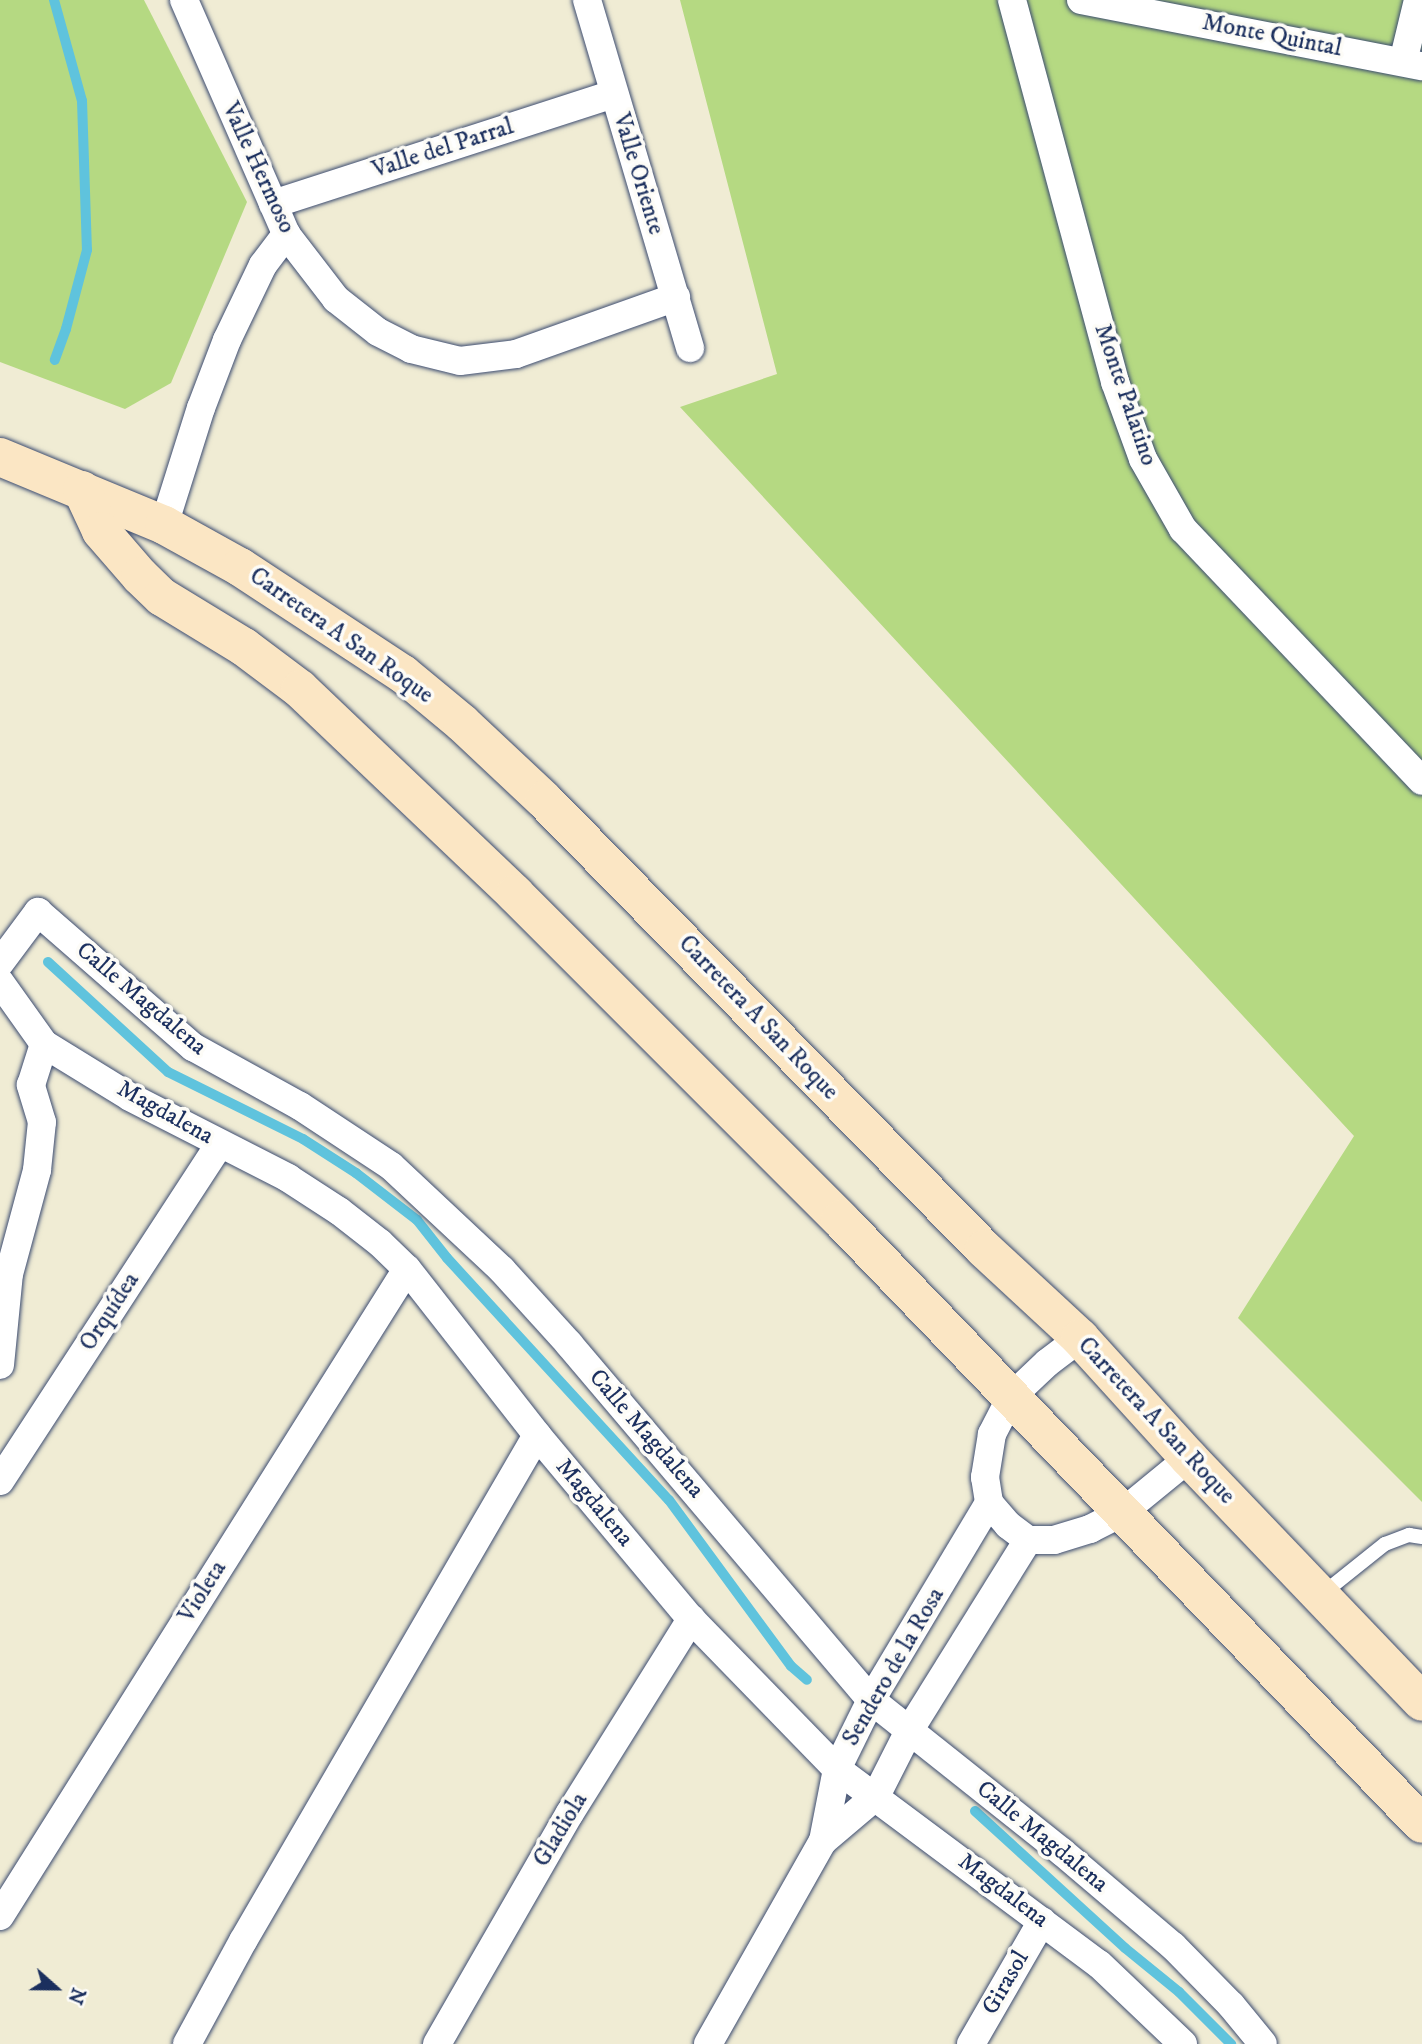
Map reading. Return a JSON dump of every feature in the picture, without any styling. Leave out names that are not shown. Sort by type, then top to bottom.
[{"type":"main road","name":"Carretera A San Roque","points":[[0,457],[164,524],[240,567],[403,674],[462,723],[544,800],[984,1249],[1080,1338],[1189,1458],[1422,1702]]},
{"type":"main road","points":[[82,490],[101,531],[140,576],[162,597],[244,646],[300,689],[362,747],[704,1082],[1422,1824]]},
{"type":"street","name":"Valle Oriente","points":[[587,0],[690,348]]},
{"type":"street","name":"Monte Palatino","points":[[1012,0],[1115,382],[1143,459],[1183,529],[1422,781]]},
{"type":"street","name":"Monte Quintal","points":[[1081,0],[1413,64]]},
{"type":"street","points":[[1413,64],[1418,0]]},
{"type":"street","name":"Valle Hermoso","points":[[188,1],[286,234],[336,299],[378,332],[411,349],[460,361],[516,354],[676,297]]},
{"type":"street","name":"Valle del Parral","points":[[273,204],[614,94]]},
{"type":"street","points":[[164,524],[197,419],[228,340],[263,265],[286,234]]},
{"type":"street","name":"Calle Magdalena","points":[[0,963],[38,912],[193,1047],[300,1106],[391,1166],[502,1270],[569,1344],[871,1700],[1062,1852],[1173,1946],[1231,2005],[1263,2044]]},
{"type":"street","name":"Magdalena","points":[[0,982],[44,1044],[130,1097],[288,1178],[339,1211],[407,1269],[537,1435],[691,1619],[837,1769],[1099,1964],[1183,2044]]},
{"type":"street","points":[[0,1365],[9,1274],[37,1170],[42,1122],[31,1085],[44,1044]]},
{"type":"street","name":"Orquídea","points":[[0,1480],[220,1144]]},
{"type":"street","name":"Violeta","points":[[0,1916],[407,1269]]},
{"type":"street","points":[[1080,1338],[1047,1363],[1011,1397],[992,1434],[987,1454],[985,1477],[989,1503],[1009,1525],[1028,1540],[1054,1540],[1090,1529],[1123,1512],[1189,1458]]},
{"type":"street","points":[[187,2044],[243,1941],[537,1435]]},
{"type":"street","name":"Sendero de la Rosa","points":[[708,2044],[823,1841],[837,1769],[871,1700],[989,1503]]},
{"type":"street","name":"Sendero de la Rosa","points":[[823,1841],[876,1796],[909,1731],[1028,1540]]},
{"type":"street","name":"Gladiola","points":[[438,2044],[570,1813],[691,1619]]},
{"type":"street","name":"Girasol","points":[[971,2044],[1042,1921]]},
{"type":"lane","points":[[1320,1596],[1385,1544],[1409,1535],[1422,1537]]},
{"type":"green space","points":[[0,0],[144,0],[247,202],[171,383],[125,409],[0,362]]},
{"type":"green space","points":[[680,0],[1422,0],[1422,1502],[1238,1318],[1354,1136],[680,407],[777,374]]},
{"type":"waterway","points":[[54,0],[82,101],[87,250],[55,360]]},
{"type":"waterway","points":[[48,962],[168,1072],[303,1139],[356,1173],[417,1220],[447,1258],[669,1500],[791,1666],[807,1680]]},
{"type":"waterway","points":[[975,1811],[1125,1948],[1179,1992],[1231,2044]]}]
